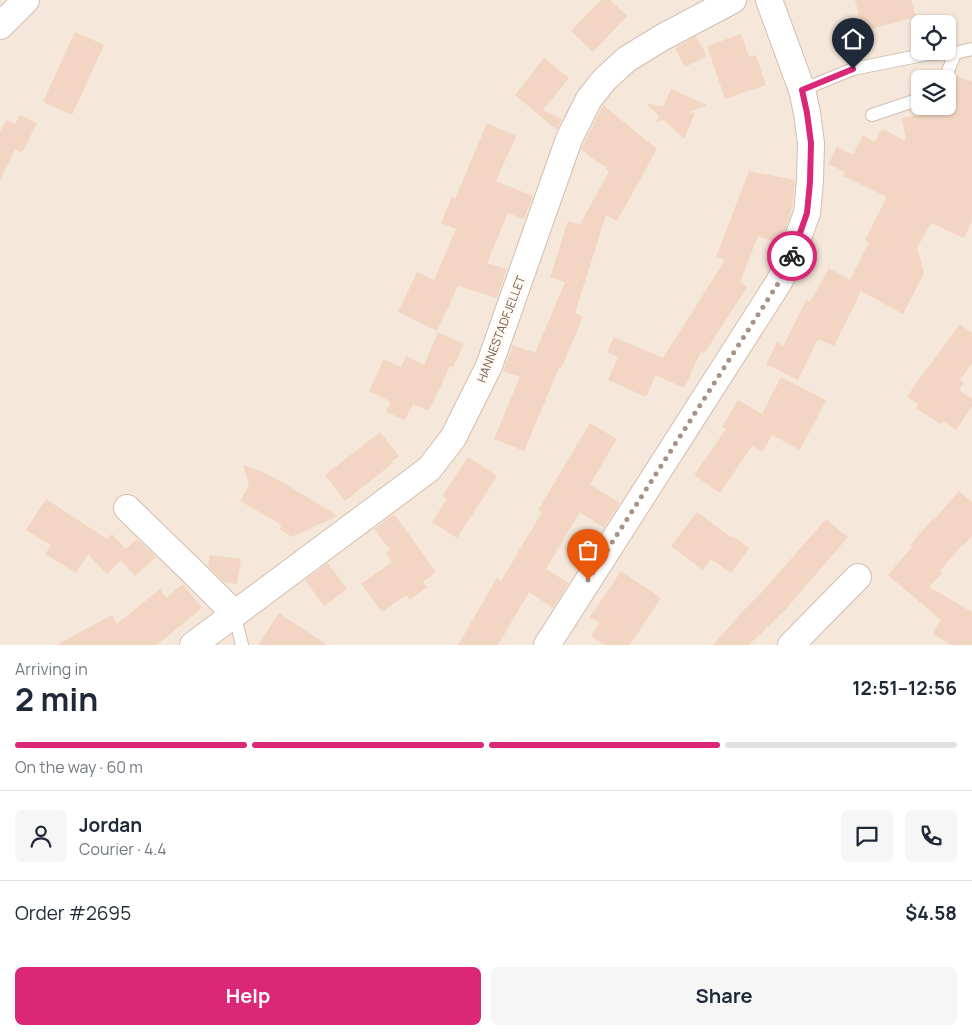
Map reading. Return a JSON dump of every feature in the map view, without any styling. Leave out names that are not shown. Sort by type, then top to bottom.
[{"type":"street","points":[[0,26],[26,0]]},
{"type":"street","name":"HANNESTADFJELLET","points":[[193,645],[429,469],[453,438],[488,366],[570,138],[589,99],[604,79],[627,59],[662,37],[733,0]]},
{"type":"street","points":[[547,645],[779,282],[807,213],[811,143],[807,113],[802,90],[769,0]]},
{"type":"street","points":[[127,508],[234,613]]},
{"type":"street","points":[[791,645],[858,578]]},
{"type":"lane","points":[[956,53],[972,49]]},
{"type":"lane","points":[[802,90],[853,69],[911,57]]},
{"type":"lane","points":[[872,114],[911,103]]},
{"type":"lane","points":[[234,613],[242,645]]},
{"type":"shaded area","points":[[0,0],[972,0],[972,645],[0,645]]},
{"type":"building","points":[[601,0],[610,0],[627,16],[593,52],[571,31]]},
{"type":"building","points":[[855,0],[911,0],[915,15],[911,15],[911,18],[863,31]]},
{"type":"building","points":[[75,32],[104,45],[72,115],[43,102]]},
{"type":"building","points":[[741,34],[749,57],[756,55],[766,85],[725,99],[707,46]]},
{"type":"building","points":[[696,36],[707,56],[685,67],[675,48]]},
{"type":"building","points":[[544,58],[569,78],[543,110],[562,119],[557,130],[515,95]]},
{"type":"building","points":[[956,75],[972,82],[972,221],[964,238],[931,223],[917,248],[924,273],[903,314],[861,291],[834,346],[818,339],[798,380],[766,364],[777,342],[783,346],[806,300],[810,302],[829,268],[850,280],[869,242],[865,240],[887,197],[843,176],[845,172],[828,164],[837,147],[853,155],[863,135],[875,142],[882,129],[906,141],[902,118],[918,115],[956,115]]},
{"type":"building","points":[[671,89],[707,105],[688,112],[695,113],[684,139],[664,120],[656,122],[659,116],[646,103],[663,107]]},
{"type":"building","points":[[603,105],[657,149],[617,221],[606,215],[575,313],[583,317],[524,451],[494,439],[520,377],[503,371],[513,345],[535,353],[565,282],[550,277],[568,221],[580,224],[609,172],[606,169],[607,167],[597,162],[581,149]]},
{"type":"building","points":[[20,115],[37,123],[22,153],[15,149],[0,180],[0,132],[6,120],[15,124]]},
{"type":"building","points":[[487,123],[516,136],[496,181],[533,196],[524,219],[508,213],[487,263],[507,269],[497,298],[458,286],[437,331],[398,312],[417,272],[434,280],[456,229],[441,223],[452,197],[455,199]]},
{"type":"building","points":[[749,171],[795,180],[790,217],[780,244],[758,236],[740,282],[747,287],[704,354],[701,352],[684,388],[656,375],[646,397],[608,380],[618,357],[607,352],[614,337],[663,358],[725,260],[716,257]]},
{"type":"building","points":[[960,324],[972,333],[972,363],[960,380],[964,382],[959,390],[972,399],[972,406],[956,430],[943,421],[940,424],[916,408],[918,404],[907,397]]},
{"type":"building","points":[[438,332],[464,344],[453,367],[450,366],[429,411],[413,404],[405,420],[386,412],[391,402],[369,391],[384,359],[401,367],[406,356],[424,365]]},
{"type":"building","points":[[781,377],[826,400],[800,450],[772,435],[762,452],[752,446],[720,493],[694,475],[726,429],[722,427],[738,400],[762,414]]},
{"type":"building","points":[[590,423],[617,439],[590,484],[620,503],[604,528],[580,512],[546,569],[569,583],[553,608],[529,592],[498,645],[458,645],[497,578],[501,581],[542,512],[538,510]]},
{"type":"building","points":[[380,432],[399,456],[392,461],[393,463],[345,501],[325,475]]},
{"type":"building","points":[[468,457],[497,476],[457,538],[432,522],[447,499],[442,496]]},
{"type":"building","points":[[243,465],[261,471],[284,483],[338,516],[292,537],[279,529],[282,525],[240,501],[249,486]]},
{"type":"building","points":[[959,491],[972,502],[972,536],[940,571],[942,573],[929,587],[972,612],[972,645],[951,645],[933,634],[941,620],[888,575],[912,547],[910,545]]},
{"type":"building","points":[[46,499],[107,539],[112,534],[126,549],[137,539],[156,557],[135,576],[121,560],[107,574],[88,554],[76,573],[45,554],[51,545],[26,530]]},
{"type":"building","points":[[697,512],[749,548],[731,573],[711,559],[703,570],[671,546]]},
{"type":"building","points":[[394,514],[436,572],[423,582],[427,587],[410,600],[406,595],[382,612],[361,584],[392,562],[386,553],[390,550],[374,529]]},
{"type":"building","points":[[826,519],[848,537],[786,609],[749,645],[713,645],[762,592]]},
{"type":"building","points":[[210,555],[241,559],[237,584],[224,582],[208,566]]},
{"type":"building","points":[[328,563],[347,589],[324,606],[305,580]]},
{"type":"building","points":[[621,571],[661,598],[630,645],[605,645],[591,636],[600,623],[590,617]]},
{"type":"building","points":[[183,584],[202,608],[157,645],[56,645],[112,615],[117,624],[160,589],[166,598]]},
{"type":"building","points":[[279,613],[286,618],[328,645],[258,645]]},
{"type":"way so far","points":[[588,580],[779,282],[792,256]]},
{"type":"route","points":[[792,256],[807,213],[810,182],[811,143],[802,90],[853,69]]}]
